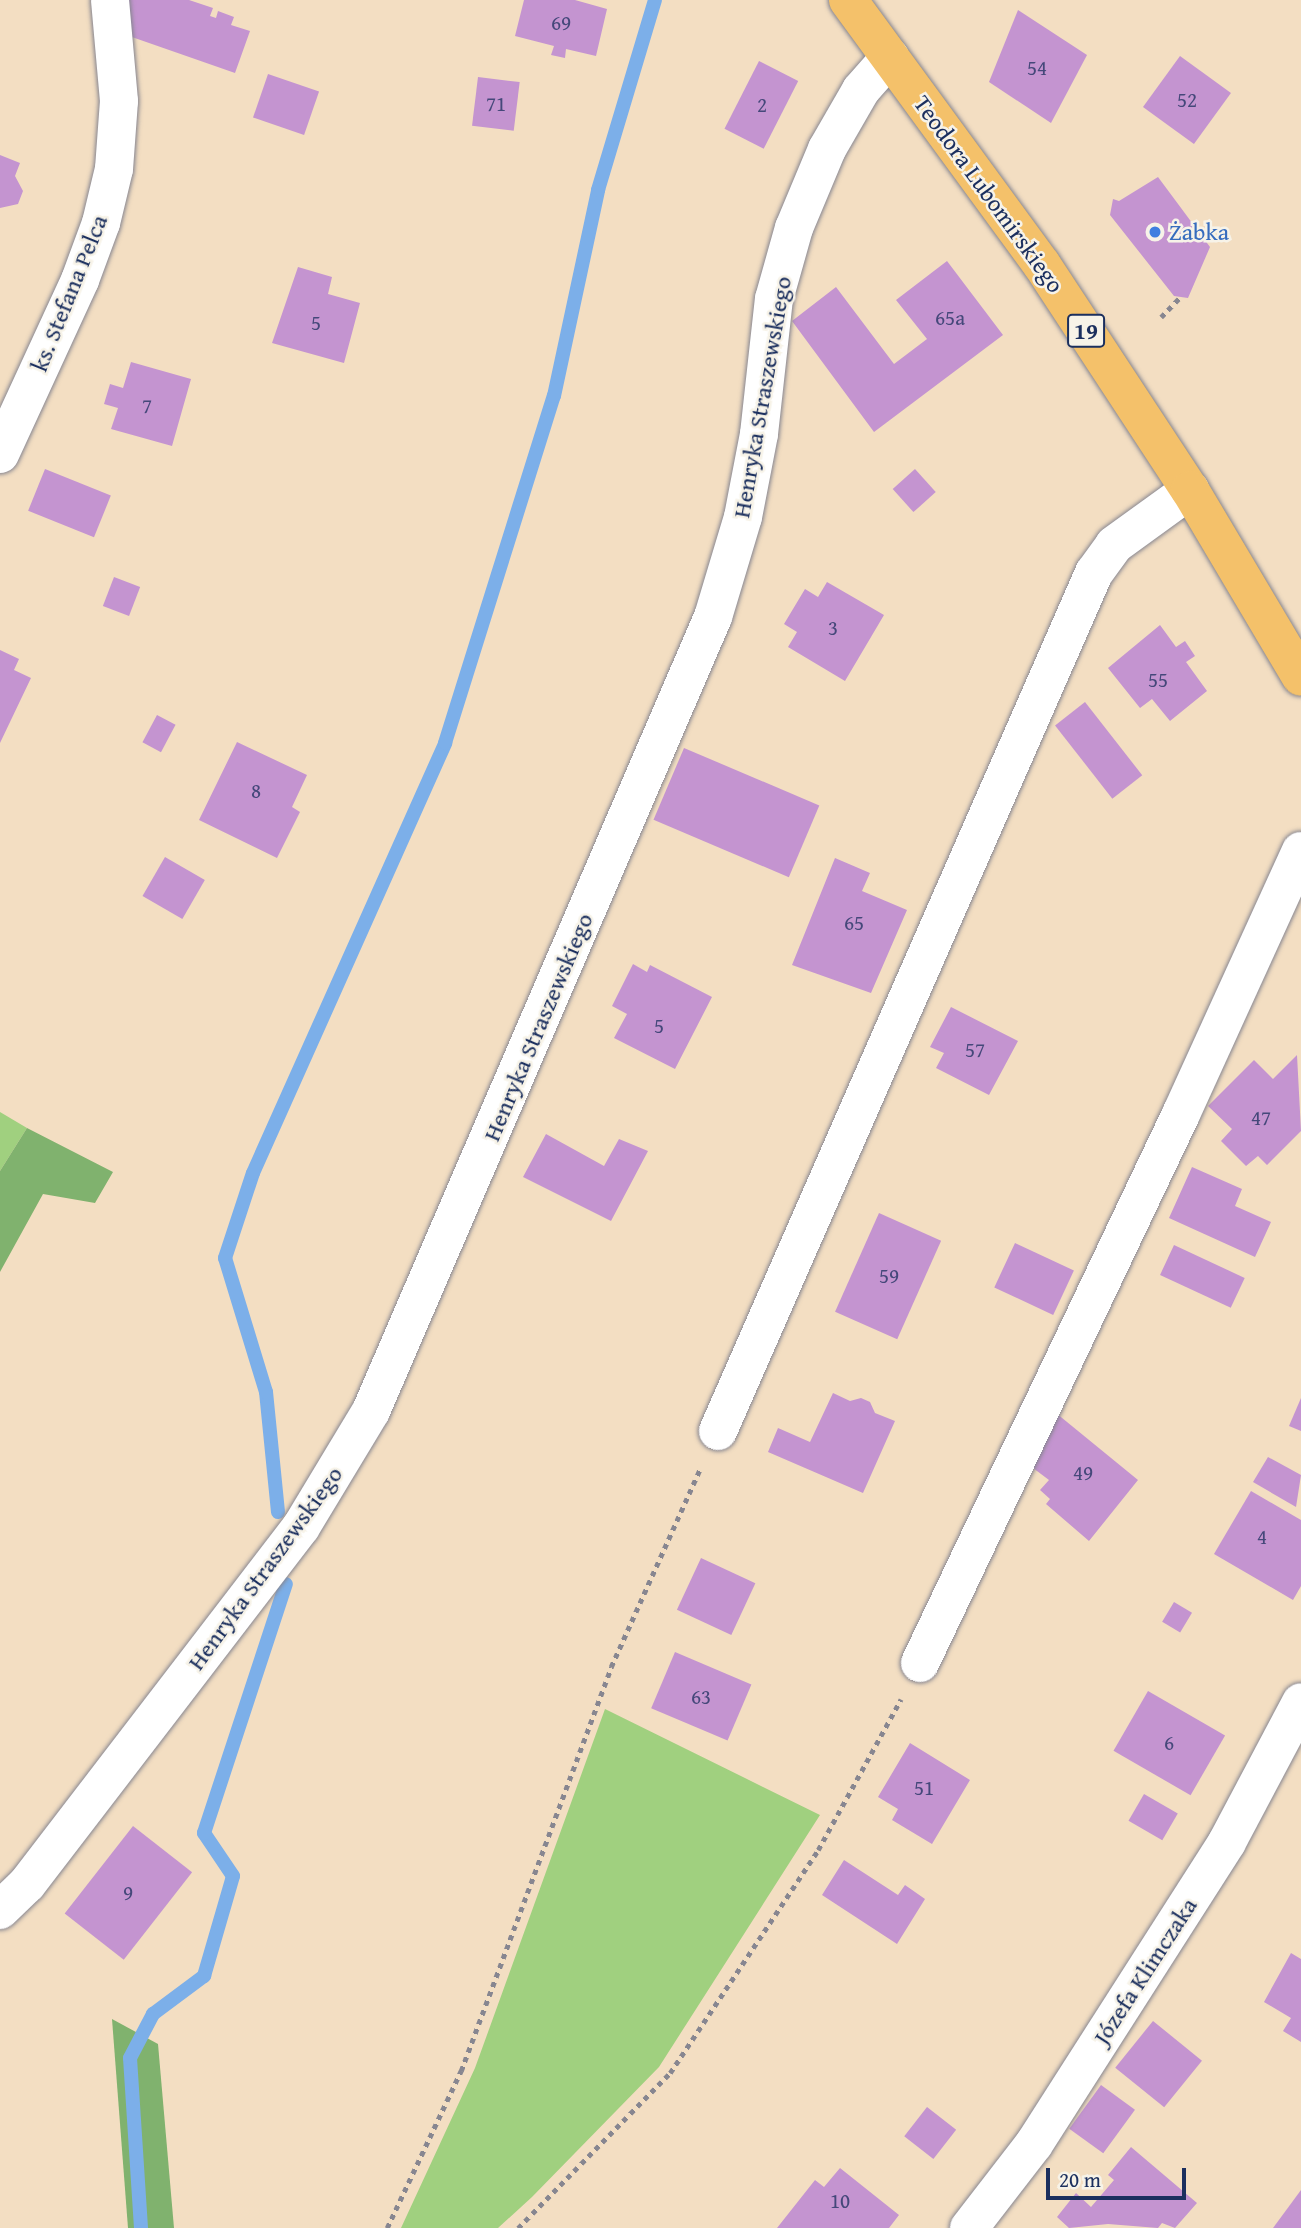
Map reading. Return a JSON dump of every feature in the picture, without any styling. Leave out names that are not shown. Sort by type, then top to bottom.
[{"type":"highway","name":"Teodora Lubomirskiego","points":[[848,0],[1042,265],[1190,490],[1301,677]]},
{"type":"street","name":"ks. Stefana Pelca","points":[[0,454],[80,280],[101,223],[114,169],[119,101],[110,0]]},
{"type":"street","name":"Henryka Straszewskiego","points":[[0,1910],[27,1884],[301,1527],[371,1411],[713,617],[743,517],[760,434],[774,299],[794,228],[827,149],[861,90],[890,57]]},
{"type":"street","points":[[718,1431],[1094,573],[1114,545],[1190,490]]},
{"type":"street","points":[[920,1663],[1181,1114],[1301,851]]},
{"type":"street","name":"Józefa Klimczaka","points":[[969,2228],[1034,2144],[1227,1842],[1301,1702]]},
{"type":"path","points":[[1161,317],[1180,297]]},
{"type":"path","points":[[387,2228],[461,2071],[611,1667],[718,1431]]},
{"type":"path","points":[[518,2228],[670,2073],[818,1850],[920,1663]]},
{"type":"green space","points":[[0,1112],[27,1128],[0,1171]]},
{"type":"green space","points":[[27,1128],[113,1172],[95,1203],[43,1194],[0,1272],[0,1171]]},
{"type":"green space","points":[[605,1709],[820,1815],[659,2067],[532,2197],[498,2228],[401,2228],[475,2068]]},
{"type":"green space","points":[[112,2019],[158,2044],[174,2228],[128,2228]]},
{"type":"building","points":[[128,0],[189,0],[213,8],[210,16],[216,18],[218,11],[234,17],[231,25],[250,31],[235,73],[129,36]]},
{"type":"building","points":[[524,0],[575,0],[607,9],[596,56],[566,49],[565,58],[551,55],[554,46],[515,36]]},
{"type":"building","points":[[1018,10],[1087,55],[1051,123],[989,82]]},
{"type":"building","points":[[1180,56],[1231,93],[1194,144],[1143,107]]},
{"type":"building","points":[[759,61],[798,81],[764,149],[724,129]]},
{"type":"building","points":[[268,74],[319,92],[304,135],[253,117]]},
{"type":"building","points":[[478,77],[520,82],[514,131],[472,126]]},
{"type":"building","points":[[0,155],[20,163],[15,176],[23,191],[18,204],[0,208]]},
{"type":"building","points":[[1158,177],[1210,247],[1188,298],[1174,296],[1110,215],[1113,199],[1119,201]]},
{"type":"building","points":[[947,261],[1003,335],[874,432],[792,321],[836,287],[894,364],[927,339],[896,300]]},
{"type":"building","points":[[298,267],[332,277],[328,294],[360,303],[344,363],[272,343]]},
{"type":"building","points":[[131,362],[191,379],[172,446],[111,429],[118,408],[104,404],[110,384],[123,388]]},
{"type":"building","points":[[45,469],[111,496],[94,537],[28,511]]},
{"type":"building","points":[[915,469],[936,492],[913,512],[893,489]]},
{"type":"building","points":[[114,577],[140,587],[129,616],[103,606]]},
{"type":"building","points":[[827,582],[884,615],[845,681],[788,647],[797,632],[784,624],[805,589],[818,597]]},
{"type":"building","points":[[1160,625],[1176,647],[1185,641],[1195,656],[1186,662],[1207,691],[1170,721],[1152,699],[1140,708],[1108,668]]},
{"type":"building","points":[[0,650],[19,659],[14,670],[31,678],[0,743]]},
{"type":"building","points":[[1085,702],[1142,775],[1112,799],[1055,725]]},
{"type":"building","points":[[157,715],[176,725],[161,752],[142,742]]},
{"type":"building","points":[[237,742],[307,775],[292,807],[300,812],[277,858],[199,820]]},
{"type":"building","points":[[684,748],[819,805],[789,877],[654,820]]},
{"type":"building","points":[[165,857],[205,880],[182,919],[142,896]]},
{"type":"building","points":[[835,858],[870,873],[862,891],[907,910],[871,993],[792,965]]},
{"type":"building","points":[[633,964],[647,972],[650,965],[712,997],[675,1069],[614,1038],[627,1014],[612,1006]]},
{"type":"building","points":[[951,1007],[1018,1041],[989,1095],[936,1068],[944,1053],[930,1047]]},
{"type":"building","points":[[1297,1055],[1301,1131],[1267,1165],[1258,1156],[1246,1166],[1221,1141],[1232,1129],[1208,1106],[1254,1060],[1273,1079]]},
{"type":"building","points":[[546,1134],[604,1166],[619,1139],[648,1151],[611,1221],[523,1177]]},
{"type":"building","points":[[1192,1167],[1242,1189],[1235,1206],[1271,1222],[1255,1257],[1169,1218]]},
{"type":"building","points":[[879,1213],[941,1241],[897,1339],[835,1312]]},
{"type":"building","points":[[1015,1243],[1074,1270],[1053,1315],[994,1287]]},
{"type":"building","points":[[1174,1245],[1245,1278],[1231,1308],[1160,1275]]},
{"type":"building","points":[[833,1393],[850,1401],[861,1398],[870,1402],[875,1413],[895,1421],[863,1493],[768,1452],[778,1428],[810,1442]]},
{"type":"building","points":[[1301,1398],[1301,1431],[1289,1426]]},
{"type":"building","points":[[1056,1413],[1138,1480],[1089,1541],[1046,1504],[1050,1499],[1040,1490],[1049,1480],[1029,1465]]},
{"type":"building","points":[[1268,1457],[1301,1475],[1296,1507],[1253,1482]]},
{"type":"building","points":[[1251,1491],[1301,1520],[1301,1586],[1293,1600],[1214,1554]]},
{"type":"building","points":[[701,1558],[755,1583],[731,1635],[677,1610]]},
{"type":"building","points":[[1174,1602],[1192,1613],[1180,1633],[1162,1622]]},
{"type":"building","points":[[675,1652],[751,1684],[728,1741],[651,1708]]},
{"type":"building","points":[[1148,1691],[1225,1736],[1191,1795],[1114,1751]]},
{"type":"building","points":[[910,1743],[970,1780],[932,1844],[892,1820],[898,1809],[878,1797]]},
{"type":"building","points":[[1144,1794],[1178,1813],[1162,1840],[1128,1821]]},
{"type":"building","points":[[133,1826],[192,1872],[124,1960],[65,1913]]},
{"type":"building","points":[[844,1860],[898,1895],[905,1885],[925,1899],[897,1944],[822,1895]]},
{"type":"building","points":[[1291,1953],[1301,1959],[1301,2042],[1283,2031],[1291,2018],[1264,2002]]},
{"type":"building","points":[[1153,2021],[1202,2061],[1164,2107],[1115,2068]]},
{"type":"building","points":[[1101,2085],[1135,2110],[1103,2153],[1069,2129]]},
{"type":"building","points":[[927,2107],[956,2130],[933,2159],[904,2136]]},
{"type":"building","points":[[1131,2147],[1197,2203],[1175,2228],[1162,2223],[1158,2228],[1108,2224],[1069,2228],[1057,2217],[1076,2193],[1091,2207],[1114,2180],[1108,2175]]},
{"type":"building","points":[[840,2168],[899,2215],[889,2228],[777,2228],[815,2180],[824,2187]]},
{"type":"building","points":[[1301,2190],[1301,2228],[1273,2228]]},
{"type":"waterway","points":[[278,1512],[266,1392],[225,1258],[253,1173],[445,743],[554,396],[598,190],[655,0]]},
{"type":"waterway","points":[[141,2228],[130,2058],[153,2014],[204,1976],[233,1876],[204,1833],[286,1584]]},
{"type":"place","name":"Żabka","points":[[1155,232]]}]
